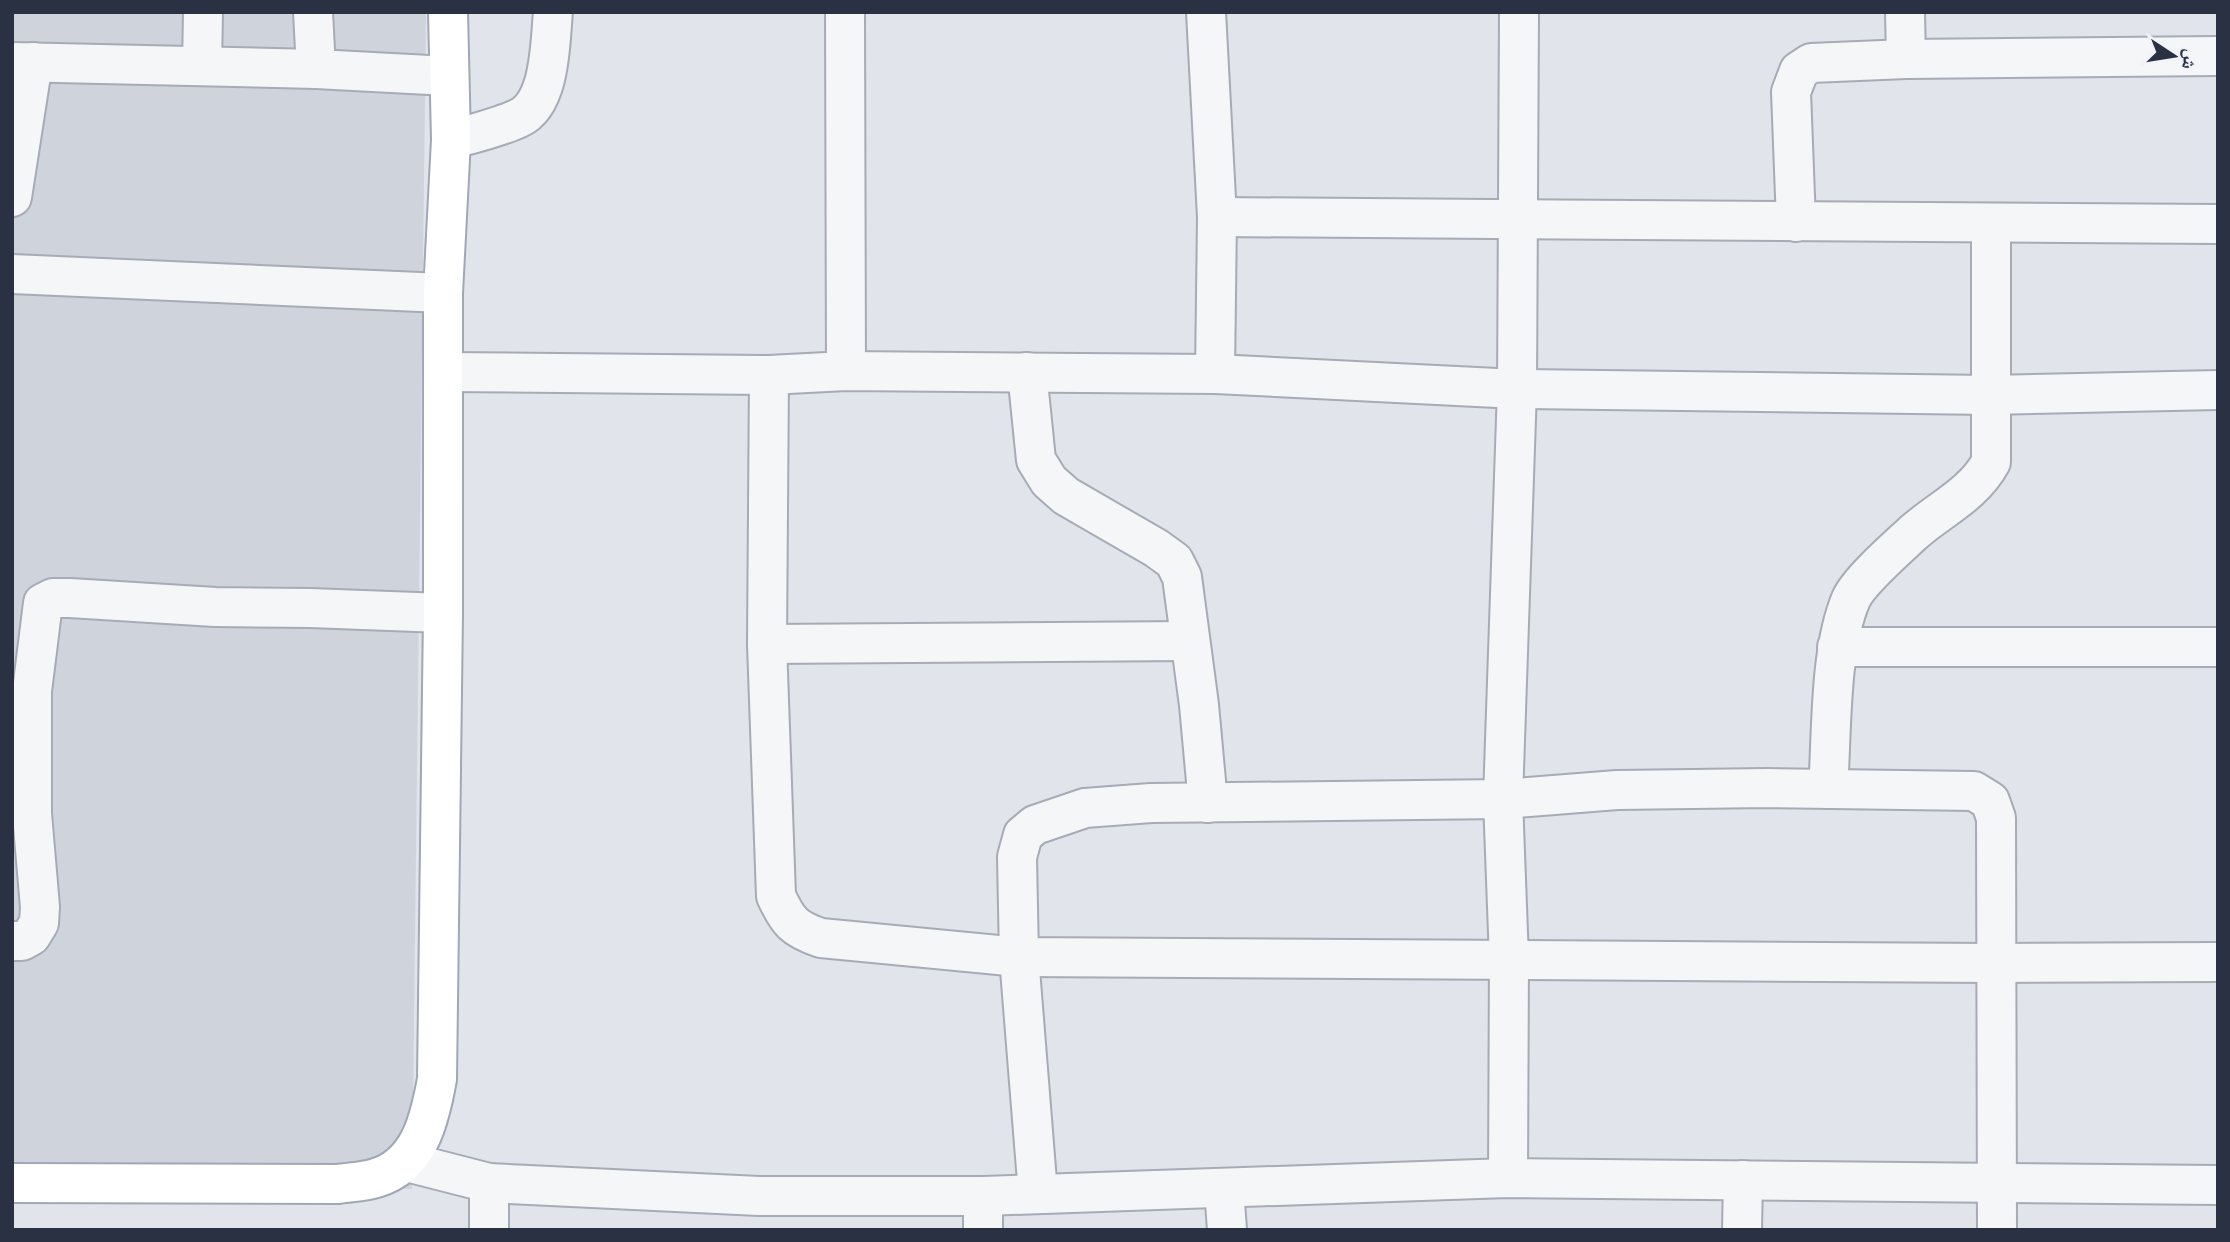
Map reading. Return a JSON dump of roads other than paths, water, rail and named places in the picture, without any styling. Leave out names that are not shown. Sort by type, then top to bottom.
[{"type":"main road","points":[[12,1183],[338,1184],[378,1178],[407,1162],[422,1135],[432,1108],[437,1079],[443,613],[443,293],[451,140],[448,12]]},
{"type":"street","points":[[202,66],[203,12]]},
{"type":"street","points":[[313,12],[316,69]]},
{"type":"street","points":[[451,140],[522,117],[539,97],[547,67],[553,12]]},
{"type":"street","points":[[845,12],[846,371]]},
{"type":"street","points":[[1206,12],[1217,217],[1215,374]]},
{"type":"street","points":[[1508,1178],[1509,960],[1503,799],[1517,390],[1519,12]]},
{"type":"street","points":[[1905,12],[1906,58]]},
{"type":"street","points":[[1796,222],[1791,92],[1799,71],[1811,63],[1906,58],[2218,55]]},
{"type":"street","points":[[12,197],[23,62],[316,69],[448,76]]},
{"type":"street","points":[[1217,217],[2218,224]]},
{"type":"street","points":[[1828,789],[1837,647],[1852,597],[1886,558],[1928,520],[1966,494],[1982,479],[1991,462],[1992,224]]},
{"type":"street","points":[[12,274],[443,293]]},
{"type":"street","points":[[443,372],[769,375],[846,371],[1215,374],[1517,390],[1990,395],[2218,390]]},
{"type":"street","points":[[1027,372],[1036,460],[1049,481],[1066,496],[1156,548],[1174,561],[1182,577],[1199,705],[1208,803]]},
{"type":"street","points":[[769,375],[767,644],[776,895],[786,918],[800,931],[821,938],[1019,957],[2218,962]]},
{"type":"street","points":[[12,942],[32,936],[38,923],[40,907],[22,691],[43,603],[53,597],[215,607],[443,613]]},
{"type":"street","points":[[767,644],[1190,641]]},
{"type":"street","points":[[1837,647],[2218,647]]},
{"type":"street","points":[[1038,1194],[1019,957],[1017,857],[1023,835],[1035,825],[1085,808],[1151,803],[1503,799],[1617,790],[1974,791],[1990,801],[1996,818],[1997,1230]]},
{"type":"street","points":[[407,1162],[489,1183],[759,1196],[983,1213],[1038,1194],[1508,1178],[2218,1185]]},
{"type":"street","points":[[1742,1230],[1743,1180]]},
{"type":"street","points":[[489,1183],[489,1230]]},
{"type":"street","points":[[1224,1188],[1227,1230]]}]
